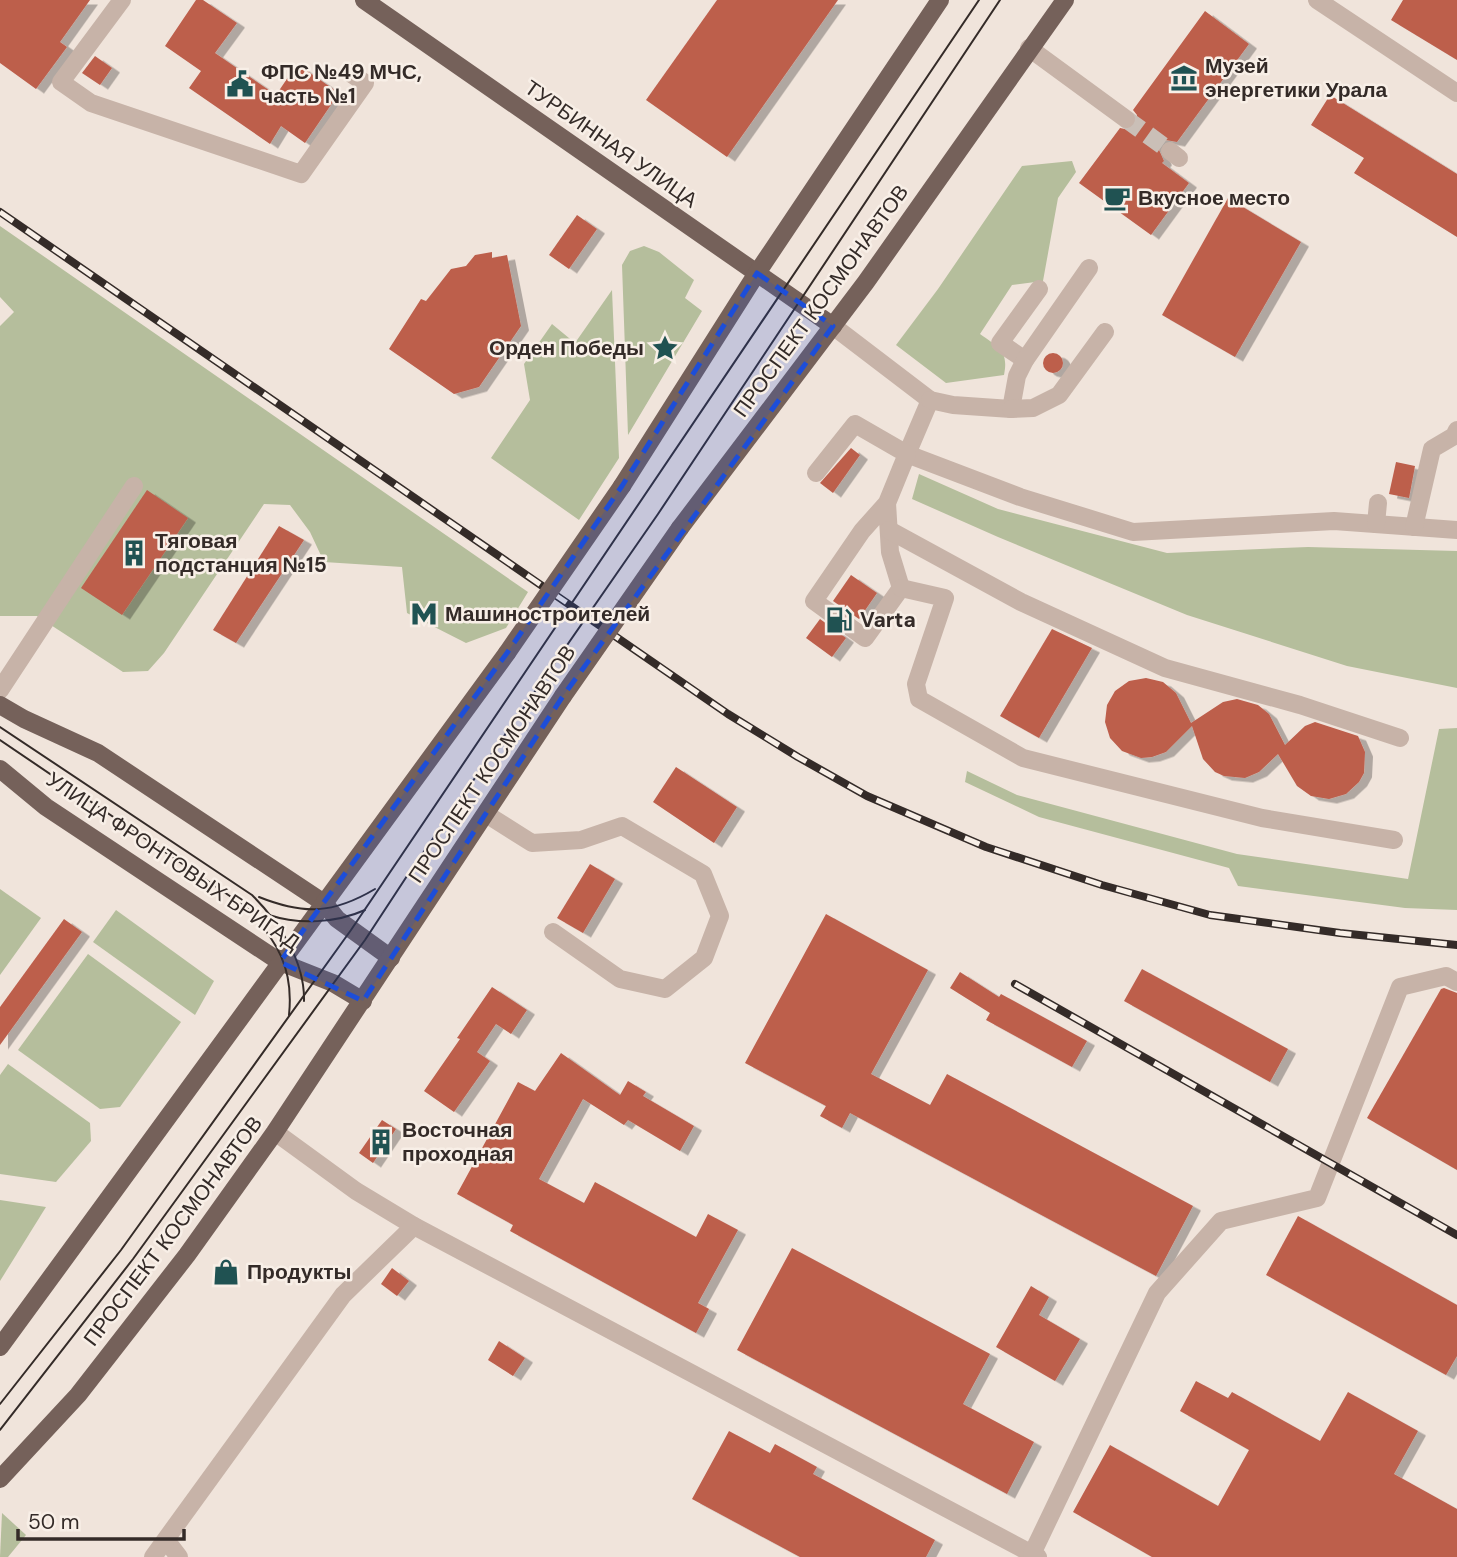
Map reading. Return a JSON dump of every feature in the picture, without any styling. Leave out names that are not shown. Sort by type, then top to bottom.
[{"type":"main road","name":"ТУРБИННАЯ УЛИЦА","points":[[364,0],[833,326]]},
{"type":"main road","points":[[0,1347],[507,653],[622,486],[757,272],[940,0]]},
{"type":"main road","name":"ПРОСПЕКТ КОСМОНАВТОВ","points":[[0,1479],[78,1395],[176,1270],[275,1132],[563,696],[680,528],[833,326],[1065,0]]},
{"type":"main road","name":"УЛИЦА ФРОНТОВЫХ БРИГАД","points":[[0,705],[24,719],[98,752],[324,903],[337,919],[391,958]]},
{"type":"main road","name":"УЛИЦА ФРОНТОВЫХ БРИГАД","points":[[0,769],[46,807],[280,962],[333,983],[363,1001]]},
{"type":"street","points":[[122,0],[61,82],[91,103],[301,174],[365,83],[350,73]]},
{"type":"street","points":[[1317,0],[1457,93]]},
{"type":"street","points":[[1029,48],[1126,119]]},
{"type":"street","points":[[1011,409],[1017,376],[1025,360],[1089,268]]},
{"type":"street","points":[[1025,360],[1000,343],[1039,289]]},
{"type":"street","points":[[833,326],[930,400],[953,405],[1011,409],[1033,408],[1059,395],[1105,332]]},
{"type":"street","points":[[901,588],[865,638],[814,601],[862,531],[887,503],[930,400]]},
{"type":"street","points":[[816,473],[855,424],[907,454],[1020,497],[1133,532],[1334,521],[1457,530]]},
{"type":"street","points":[[1414,527],[1432,449],[1454,436],[1457,430]]},
{"type":"street","points":[[0,690],[134,486]]},
{"type":"street","points":[[887,503],[890,552],[901,588]]},
{"type":"street","points":[[1376,524],[1378,503]]},
{"type":"street","points":[[889,530],[1021,603],[1165,668],[1300,705],[1400,738]]},
{"type":"street","points":[[901,588],[945,598],[916,684],[919,699],[1023,758],[1262,818],[1394,840]]},
{"type":"street","points":[[486,814],[532,843],[581,840],[622,826],[703,874],[720,916],[704,958],[665,989],[620,979],[553,932]]},
{"type":"street","points":[[275,1132],[356,1191],[414,1226],[1035,1555],[1157,1293],[1221,1221],[1317,1198],[1400,986],[1446,976],[1457,982]]},
{"type":"street","points":[[153,1557],[343,1295],[414,1226]]},
{"type":"street","points":[[166,1540],[179,1557]]},
{"type":"highlighted area","points":[[757,273],[833,326],[563,696],[363,1001],[280,962],[507,653],[622,486]]},
{"type":"green space","points":[[1072,161],[1076,172],[1058,198],[1043,281],[1012,285],[980,334],[1001,350],[1005,360],[1004,375],[946,383],[896,345],[938,289],[1022,166]]},
{"type":"green space","points":[[0,226],[528,592],[506,628],[466,643],[407,613],[402,567],[324,562],[310,532],[290,505],[264,504],[164,653],[148,671],[123,672],[37,616],[0,616],[0,326],[14,312],[0,297]]},
{"type":"green space","points":[[644,246],[659,252],[694,280],[685,298],[702,311],[628,435],[622,265],[630,251]]},
{"type":"green space","points":[[612,290],[619,458],[579,520],[491,458],[530,400],[524,364],[552,324],[575,343]]},
{"type":"green space","points":[[919,474],[998,509],[1167,553],[1308,547],[1457,551],[1457,688],[1347,666],[1187,615],[912,499]]},
{"type":"green space","points":[[1457,728],[1457,910],[1405,908],[1238,886],[1229,868],[1039,817],[965,782],[967,771],[1017,795],[1237,854],[1408,879],[1439,729]]},
{"type":"green space","points":[[0,889],[41,918],[0,975]]},
{"type":"green space","points":[[116,910],[214,981],[195,1015],[93,942]]},
{"type":"green space","points":[[88,954],[181,1022],[120,1107],[100,1109],[18,1050]]},
{"type":"green space","points":[[8,1064],[90,1123],[91,1141],[56,1182],[0,1174],[0,1075]]},
{"type":"green space","points":[[0,1200],[46,1207],[0,1281]]},
{"type":"green space","points":[[2,1513],[26,1535],[8,1557],[0,1557]]},
{"type":"building","points":[[0,0],[90,0],[60,42],[67,47],[36,89],[0,63]]},
{"type":"building","points":[[196,0],[203,0],[237,23],[215,53],[276,95],[297,64],[339,93],[305,143],[281,126],[270,144],[189,88],[201,71],[165,46]]},
{"type":"building","points":[[717,0],[838,0],[727,157],[646,100]]},
{"type":"building","points":[[1403,0],[1457,0],[1457,60],[1391,20]]},
{"type":"building","points":[[1205,11],[1249,44],[1177,142],[1166,140],[1161,145],[1159,150],[1164,161],[1162,163],[1189,183],[1151,235],[1079,183],[1120,128],[1130,130],[1136,125],[1137,115],[1133,110]]},
{"type":"building","points":[[95,56],[112,68],[100,85],[82,73]]},
{"type":"building","points":[[1330,95],[1457,174],[1457,237],[1354,173],[1364,158],[1311,125]]},
{"type":"building","points":[[1228,198],[1301,242],[1235,357],[1162,315]]},
{"type":"building","points":[[577,215],[597,229],[569,269],[549,255]]},
{"type":"building","points":[[492,252],[492,258],[507,255],[521,326],[479,387],[454,394],[389,349],[421,299],[426,301],[451,269],[466,266],[475,255]]},
{"type":"building","points":[[1049,353],[1057,353],[1063,363],[1057,373],[1049,373],[1043,367],[1043,359]]},
{"type":"building","points":[[851,448],[860,455],[833,493],[820,483]]},
{"type":"building","points":[[1396,462],[1415,466],[1409,498],[1389,494]]},
{"type":"building","name":"Тяговая подстанция №15","points":[[147,490],[188,518],[122,615],[81,588]]},
{"type":"building","points":[[279,526],[304,540],[236,643],[213,630]]},
{"type":"building","points":[[851,575],[877,593],[859,619],[833,601]]},
{"type":"building","points":[[820,619],[846,638],[832,657],[806,638]]},
{"type":"building","points":[[1052,629],[1092,648],[1039,738],[1000,716]]},
{"type":"building","points":[[1146,678],[1163,682],[1176,693],[1191,723],[1223,702],[1237,699],[1258,705],[1269,714],[1285,745],[1305,726],[1315,722],[1358,736],[1365,752],[1364,773],[1346,794],[1329,799],[1311,796],[1297,786],[1278,754],[1259,772],[1245,778],[1224,776],[1215,772],[1203,759],[1192,726],[1166,752],[1152,757],[1141,758],[1122,751],[1110,738],[1105,722],[1107,705],[1115,691],[1129,681]]},
{"type":"building","points":[[676,767],[737,807],[714,843],[653,802]]},
{"type":"building","points":[[590,864],[615,879],[583,933],[557,918]]},
{"type":"building","points":[[826,914],[928,970],[871,1074],[930,1105],[947,1074],[1193,1206],[1156,1276],[850,1113],[842,1128],[820,1116],[826,1106],[745,1063]]},
{"type":"building","points":[[64,919],[82,932],[0,1045],[0,1007]]},
{"type":"building","points":[[1142,969],[1288,1049],[1270,1082],[1124,1001]]},
{"type":"building","points":[[960,972],[999,997],[1001,994],[1087,1041],[1072,1067],[986,1020],[990,1013],[950,988]]},
{"type":"building","points":[[492,987],[527,1010],[511,1034],[496,1024],[477,1052],[490,1061],[454,1112],[424,1091]]},
{"type":"building","points":[[1444,988],[1457,993],[1457,1170],[1367,1118]]},
{"type":"building","points":[[561,1053],[620,1095],[628,1081],[646,1092],[643,1096],[694,1126],[680,1151],[628,1120],[624,1125],[583,1099],[539,1179],[584,1203],[595,1182],[696,1237],[708,1214],[738,1230],[698,1303],[709,1309],[696,1333],[510,1231],[513,1225],[457,1194],[518,1082],[535,1091]]},
{"type":"building","name":"Восточная проходная","points":[[382,1120],[396,1129],[373,1163],[359,1153]]},
{"type":"building","points":[[1298,1216],[1457,1305],[1457,1356],[1446,1375],[1266,1275]]},
{"type":"building","points":[[792,1248],[990,1354],[963,1404],[1034,1442],[1007,1494],[737,1350]]},
{"type":"building","points":[[392,1268],[409,1281],[397,1296],[381,1284]]},
{"type":"building","points":[[1031,1286],[1049,1297],[1039,1315],[1080,1339],[1055,1381],[996,1347]]},
{"type":"building","points":[[499,1341],[525,1358],[513,1376],[488,1360]]},
{"type":"building","points":[[1196,1381],[1228,1398],[1232,1392],[1320,1441],[1348,1392],[1418,1431],[1394,1474],[1457,1509],[1457,1557],[1152,1557],[1073,1512],[1110,1445],[1218,1506],[1249,1450],[1180,1411]]},
{"type":"building","points":[[729,1431],[770,1453],[775,1444],[817,1467],[813,1474],[935,1540],[926,1557],[800,1557],[692,1499]]},
{"type":"tunnel","points":[[1126,119],[1170,151]]},
{"type":"tram line","points":[[0,1404],[121,1250],[351,930],[979,0]]},
{"type":"tram line","points":[[0,1430],[133,1259],[365,940],[658,514],[1000,0]]},
{"type":"tram line","points":[[0,727],[252,895],[272,917],[295,957],[304,1001]]},
{"type":"tram line","points":[[0,740],[246,907],[281,956],[289,983],[289,1015]]},
{"type":"tram line","points":[[259,897],[290,907],[318,909],[345,903],[375,889]]},
{"type":"tram line","points":[[269,915],[317,921],[342,918],[365,910]]},
{"type":"railway","points":[[0,212],[728,714],[867,796],[986,847],[1102,885],[1210,915],[1340,933],[1457,945]]},
{"type":"railway","points":[[1015,984],[1457,1235]]},
{"type":"place","name":"Музей энергетики Урала","points":[[1184,78]]},
{"type":"place","name":"ФПС №49 МЧС, часть №1","points":[[240,84]]},
{"type":"place","name":"Вкусное место","points":[[1117,198]]},
{"type":"place","name":"Орден Победы","points":[[665,348]]},
{"type":"place","name":"Тяговая подстанция №15","points":[[134,553]]},
{"type":"place","name":"Машиностроителей","points":[[424,614]]},
{"type":"place","name":"Varta","points":[[839,620]]},
{"type":"place","name":"Восточная проходная","points":[[381,1142]]},
{"type":"place","name":"Продукты","points":[[226,1272]]}]
